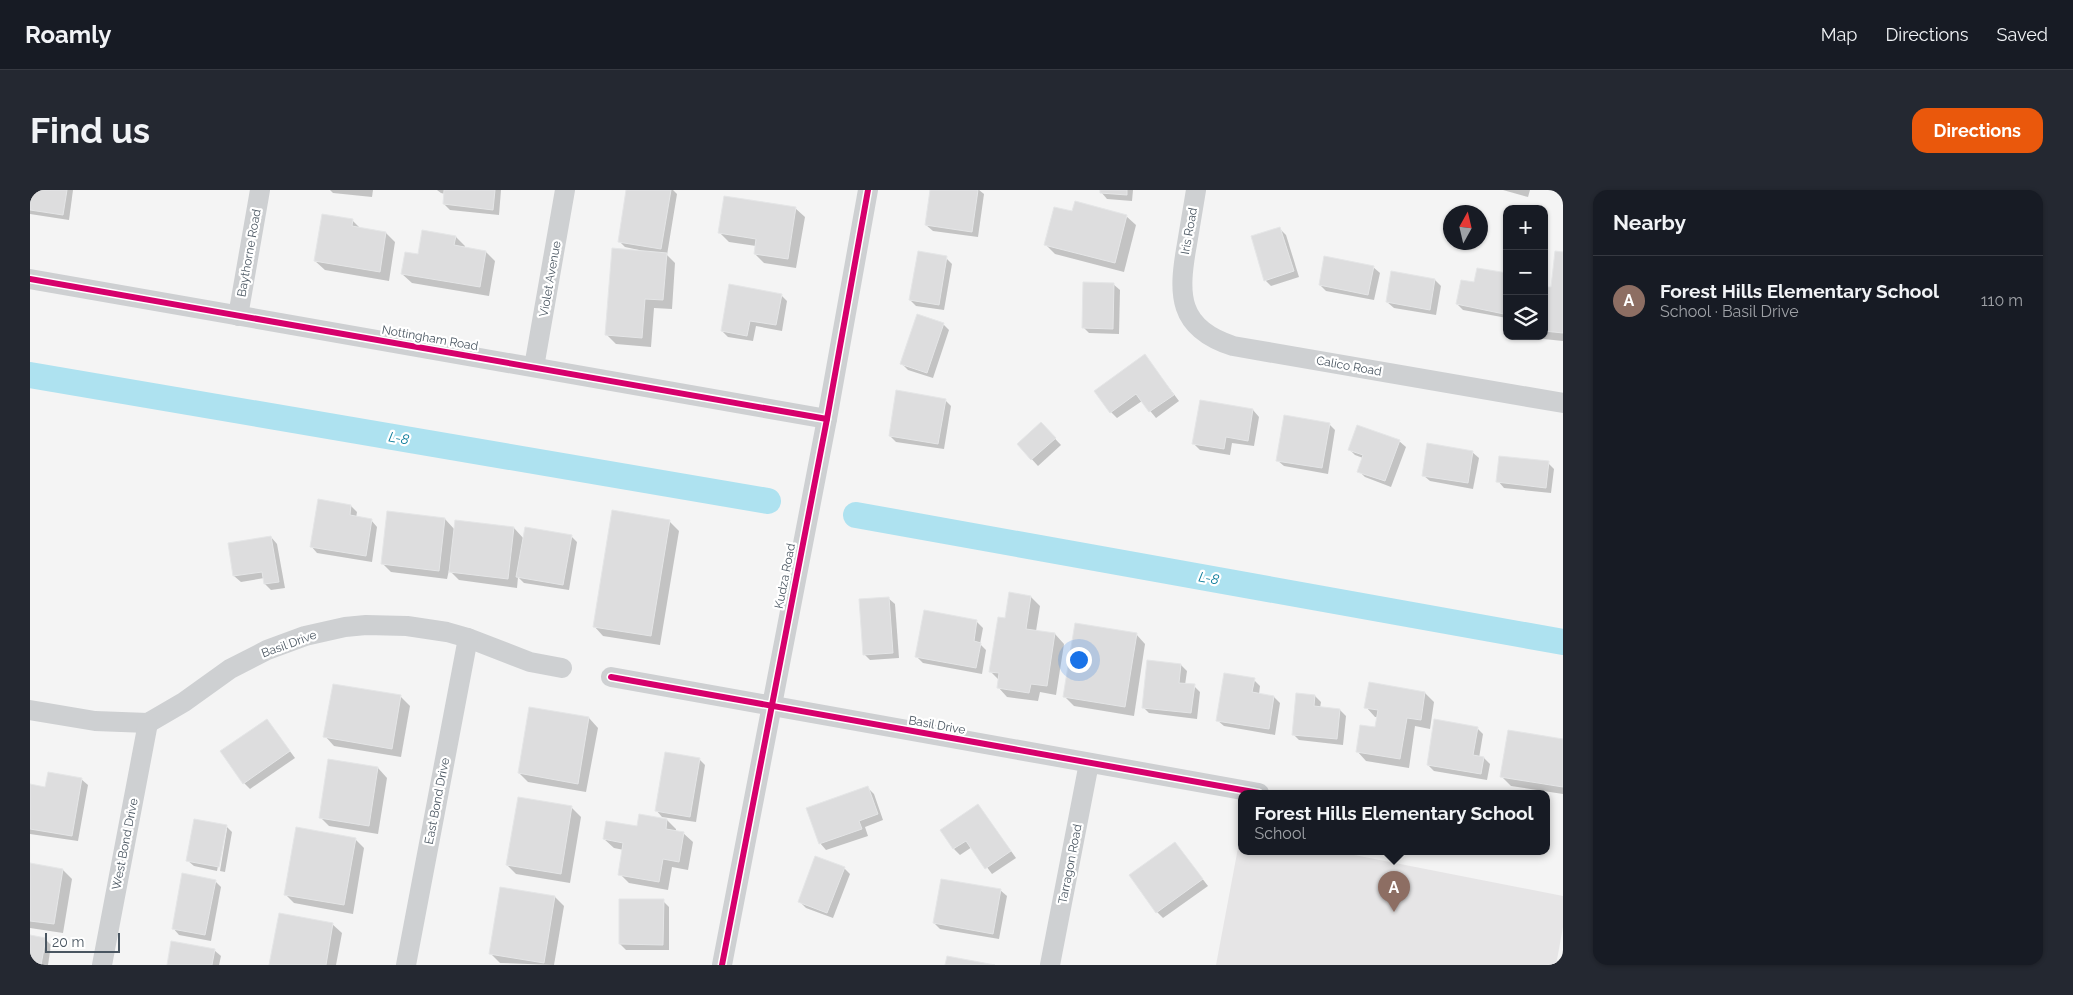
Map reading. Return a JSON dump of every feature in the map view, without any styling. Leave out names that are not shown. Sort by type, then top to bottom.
[{"type":"street","name":"Baythorne Road","points":[[238,316],[260,190]]},
{"type":"street","name":"Violet Avenue","points":[[534,367],[565,190]]},
{"type":"street","name":"Kudza Road","points":[[722,965],[827,419],[868,190]]},
{"type":"street","name":"Iris Road","points":[[1182,273],[1196,190]]},
{"type":"street","name":"Calico Road","points":[[1182,273],[1182,297],[1189,315],[1201,330],[1217,341],[1233,346],[1563,403]]},
{"type":"street","name":"Nottingham Road","points":[[30,279],[827,419]]},
{"type":"street","name":"Basil Drive","points":[[148,723],[184,702],[230,669],[267,650],[305,636],[345,627],[398,626],[447,632],[530,662],[562,668]]},
{"type":"street","name":"East Bond Drive","points":[[406,965],[468,638]]},
{"type":"street","name":"Basil Drive","points":[[611,677],[1242,790]]},
{"type":"street","points":[[30,710],[95,721],[148,723]]},
{"type":"street","name":"West Bond Drive","points":[[102,965],[148,723]]},
{"type":"street","name":"Tarragon Road","points":[[1050,965],[1089,763]]},
{"type":"shaded area","points":[[1238,848],[1238,855],[1354,855],[1563,896],[1563,927],[1556,965],[1216,965]]},
{"type":"building","points":[[30,190],[67,190],[63,215],[30,210]]},
{"type":"building","points":[[444,190],[495,190],[493,210],[443,204]]},
{"type":"building","points":[[626,190],[671,190],[661,249],[618,242]]},
{"type":"building","points":[[930,190],[978,190],[972,232],[925,225]]},
{"type":"building","points":[[1100,190],[1127,190],[1127,195],[1100,193]]},
{"type":"building","points":[[724,196],[796,207],[788,259],[754,254],[756,239],[718,233]]},
{"type":"building","points":[[1075,201],[1127,215],[1115,263],[1044,245],[1054,207],[1072,211]]},
{"type":"building","points":[[322,214],[353,219],[352,226],[386,232],[380,272],[314,261]]},
{"type":"building","points":[[1280,227],[1294,271],[1264,281],[1251,236]]},
{"type":"building","points":[[422,230],[456,236],[454,245],[486,251],[480,287],[401,274],[405,252],[418,254]]},
{"type":"building","points":[[612,248],[667,253],[663,300],[645,299],[642,338],[605,335]]},
{"type":"building","points":[[918,251],[947,256],[939,305],[909,300]]},
{"type":"building","points":[[1555,251],[1563,252],[1563,333],[1548,331],[1548,287],[1551,287]]},
{"type":"building","points":[[1324,256],[1374,266],[1368,295],[1319,285]]},
{"type":"building","points":[[1477,268],[1503,272],[1503,314],[1456,304],[1461,280],[1474,282]]},
{"type":"building","points":[[1391,271],[1435,279],[1430,310],[1386,302]]},
{"type":"building","points":[[1083,282],[1114,283],[1113,329],[1082,328]]},
{"type":"building","points":[[729,284],[782,294],[776,325],[750,321],[747,336],[721,331]]},
{"type":"building","points":[[917,314],[944,323],[927,373],[900,364]]},
{"type":"building","points":[[1145,354],[1174,395],[1149,412],[1136,394],[1110,413],[1094,391]]},
{"type":"building","points":[[896,390],[946,399],[938,444],[889,436]]},
{"type":"building","points":[[1200,400],[1253,409],[1248,441],[1226,437],[1224,449],[1192,444]]},
{"type":"building","points":[[1284,415],[1330,423],[1322,468],[1276,461]]},
{"type":"building","points":[[1041,422],[1056,438],[1031,460],[1017,444]]},
{"type":"building","points":[[1357,425],[1400,440],[1385,481],[1357,472],[1363,455],[1348,450]]},
{"type":"building","points":[[1427,443],[1473,451],[1468,483],[1422,476]]},
{"type":"building","points":[[1499,456],[1549,461],[1546,488],[1496,482]]},
{"type":"building","points":[[318,499],[351,505],[350,515],[372,519],[366,556],[310,547]]},
{"type":"building","points":[[612,510],[670,520],[651,636],[593,627]]},
{"type":"building","points":[[387,511],[445,518],[439,571],[381,564]]},
{"type":"building","points":[[455,520],[514,527],[508,579],[449,572]]},
{"type":"building","points":[[525,527],[572,535],[563,585],[516,577]]},
{"type":"building","points":[[271,536],[279,582],[264,584],[262,572],[233,576],[228,543]]},
{"type":"building","points":[[1009,592],[1031,596],[1026,629],[1055,633],[1047,686],[1031,684],[1029,693],[997,688],[999,673],[989,672],[998,617],[1005,618]]},
{"type":"building","points":[[889,597],[893,653],[863,655],[859,599]]},
{"type":"building","points":[[924,610],[977,620],[974,641],[981,643],[976,668],[915,657]]},
{"type":"building","points":[[1075,623],[1137,633],[1125,707],[1063,697]]},
{"type":"building","points":[[1147,660],[1181,664],[1179,683],[1195,684],[1191,713],[1142,708]]},
{"type":"building","points":[[1224,673],[1255,678],[1252,692],[1274,696],[1269,729],[1216,721]]},
{"type":"building","points":[[1369,682],[1425,692],[1421,720],[1407,718],[1400,759],[1356,752],[1360,725],[1375,727],[1378,710],[1364,708]]},
{"type":"building","points":[[333,684],[401,695],[392,749],[323,737]]},
{"type":"building","points":[[1296,693],[1315,695],[1314,706],[1340,709],[1337,739],[1292,735]]},
{"type":"building","points":[[529,707],[589,717],[578,784],[518,773]]},
{"type":"building","points":[[267,719],[290,751],[243,784],[220,751]]},
{"type":"building","points":[[1434,719],[1478,727],[1473,755],[1484,757],[1481,774],[1427,765]]},
{"type":"building","points":[[1508,730],[1563,739],[1563,787],[1500,777]]},
{"type":"building","points":[[665,752],[700,758],[690,817],[655,811]]},
{"type":"building","points":[[328,759],[378,767],[369,826],[319,818]]},
{"type":"building","points":[[48,772],[82,778],[72,836],[30,829],[30,784],[45,787]]},
{"type":"building","points":[[868,786],[878,814],[859,821],[862,829],[819,844],[806,808]]},
{"type":"building","points":[[518,797],[572,806],[561,874],[506,865]]},
{"type":"building","points":[[978,804],[1011,851],[985,869],[966,841],[953,849],[940,830]]},
{"type":"building","points":[[639,814],[667,819],[666,829],[684,832],[679,862],[663,859],[659,882],[618,875],[623,843],[603,839],[606,821],[637,826]]},
{"type":"building","points":[[194,819],[227,825],[219,867],[186,861]]},
{"type":"building","points":[[296,827],[356,838],[344,905],[284,895]]},
{"type":"building","points":[[1175,842],[1203,879],[1156,913],[1129,875]]},
{"type":"building","points":[[815,856],[845,867],[827,913],[798,902]]},
{"type":"building","points":[[30,863],[63,869],[54,924],[30,921]]},
{"type":"building","points":[[182,873],[216,880],[205,935],[172,929]]},
{"type":"building","points":[[941,879],[1001,889],[993,934],[933,923]]},
{"type":"building","points":[[500,887],[555,896],[544,963],[489,954]]},
{"type":"building","points":[[619,899],[664,899],[663,945],[619,944]]},
{"type":"building","points":[[279,913],[333,923],[326,965],[269,965]]},
{"type":"building","points":[[30,935],[46,938],[41,965],[30,965]]},
{"type":"building","points":[[171,941],[215,949],[212,965],[167,965]]},
{"type":"building","points":[[947,956],[995,965],[945,965]]},
{"type":"waterway","name":"L-8","points":[[30,375],[768,501]]},
{"type":"waterway","name":"L-8","points":[[856,515],[1563,642]]},
{"type":"cycle path","points":[[722,965],[827,419],[868,190]]},
{"type":"cycle path","points":[[30,279],[827,419]]},
{"type":"cycle path","points":[[611,677],[1242,790]]},
{"type":"place","name":"Forest Hills Elementary School","points":[[1394,912]]}]
